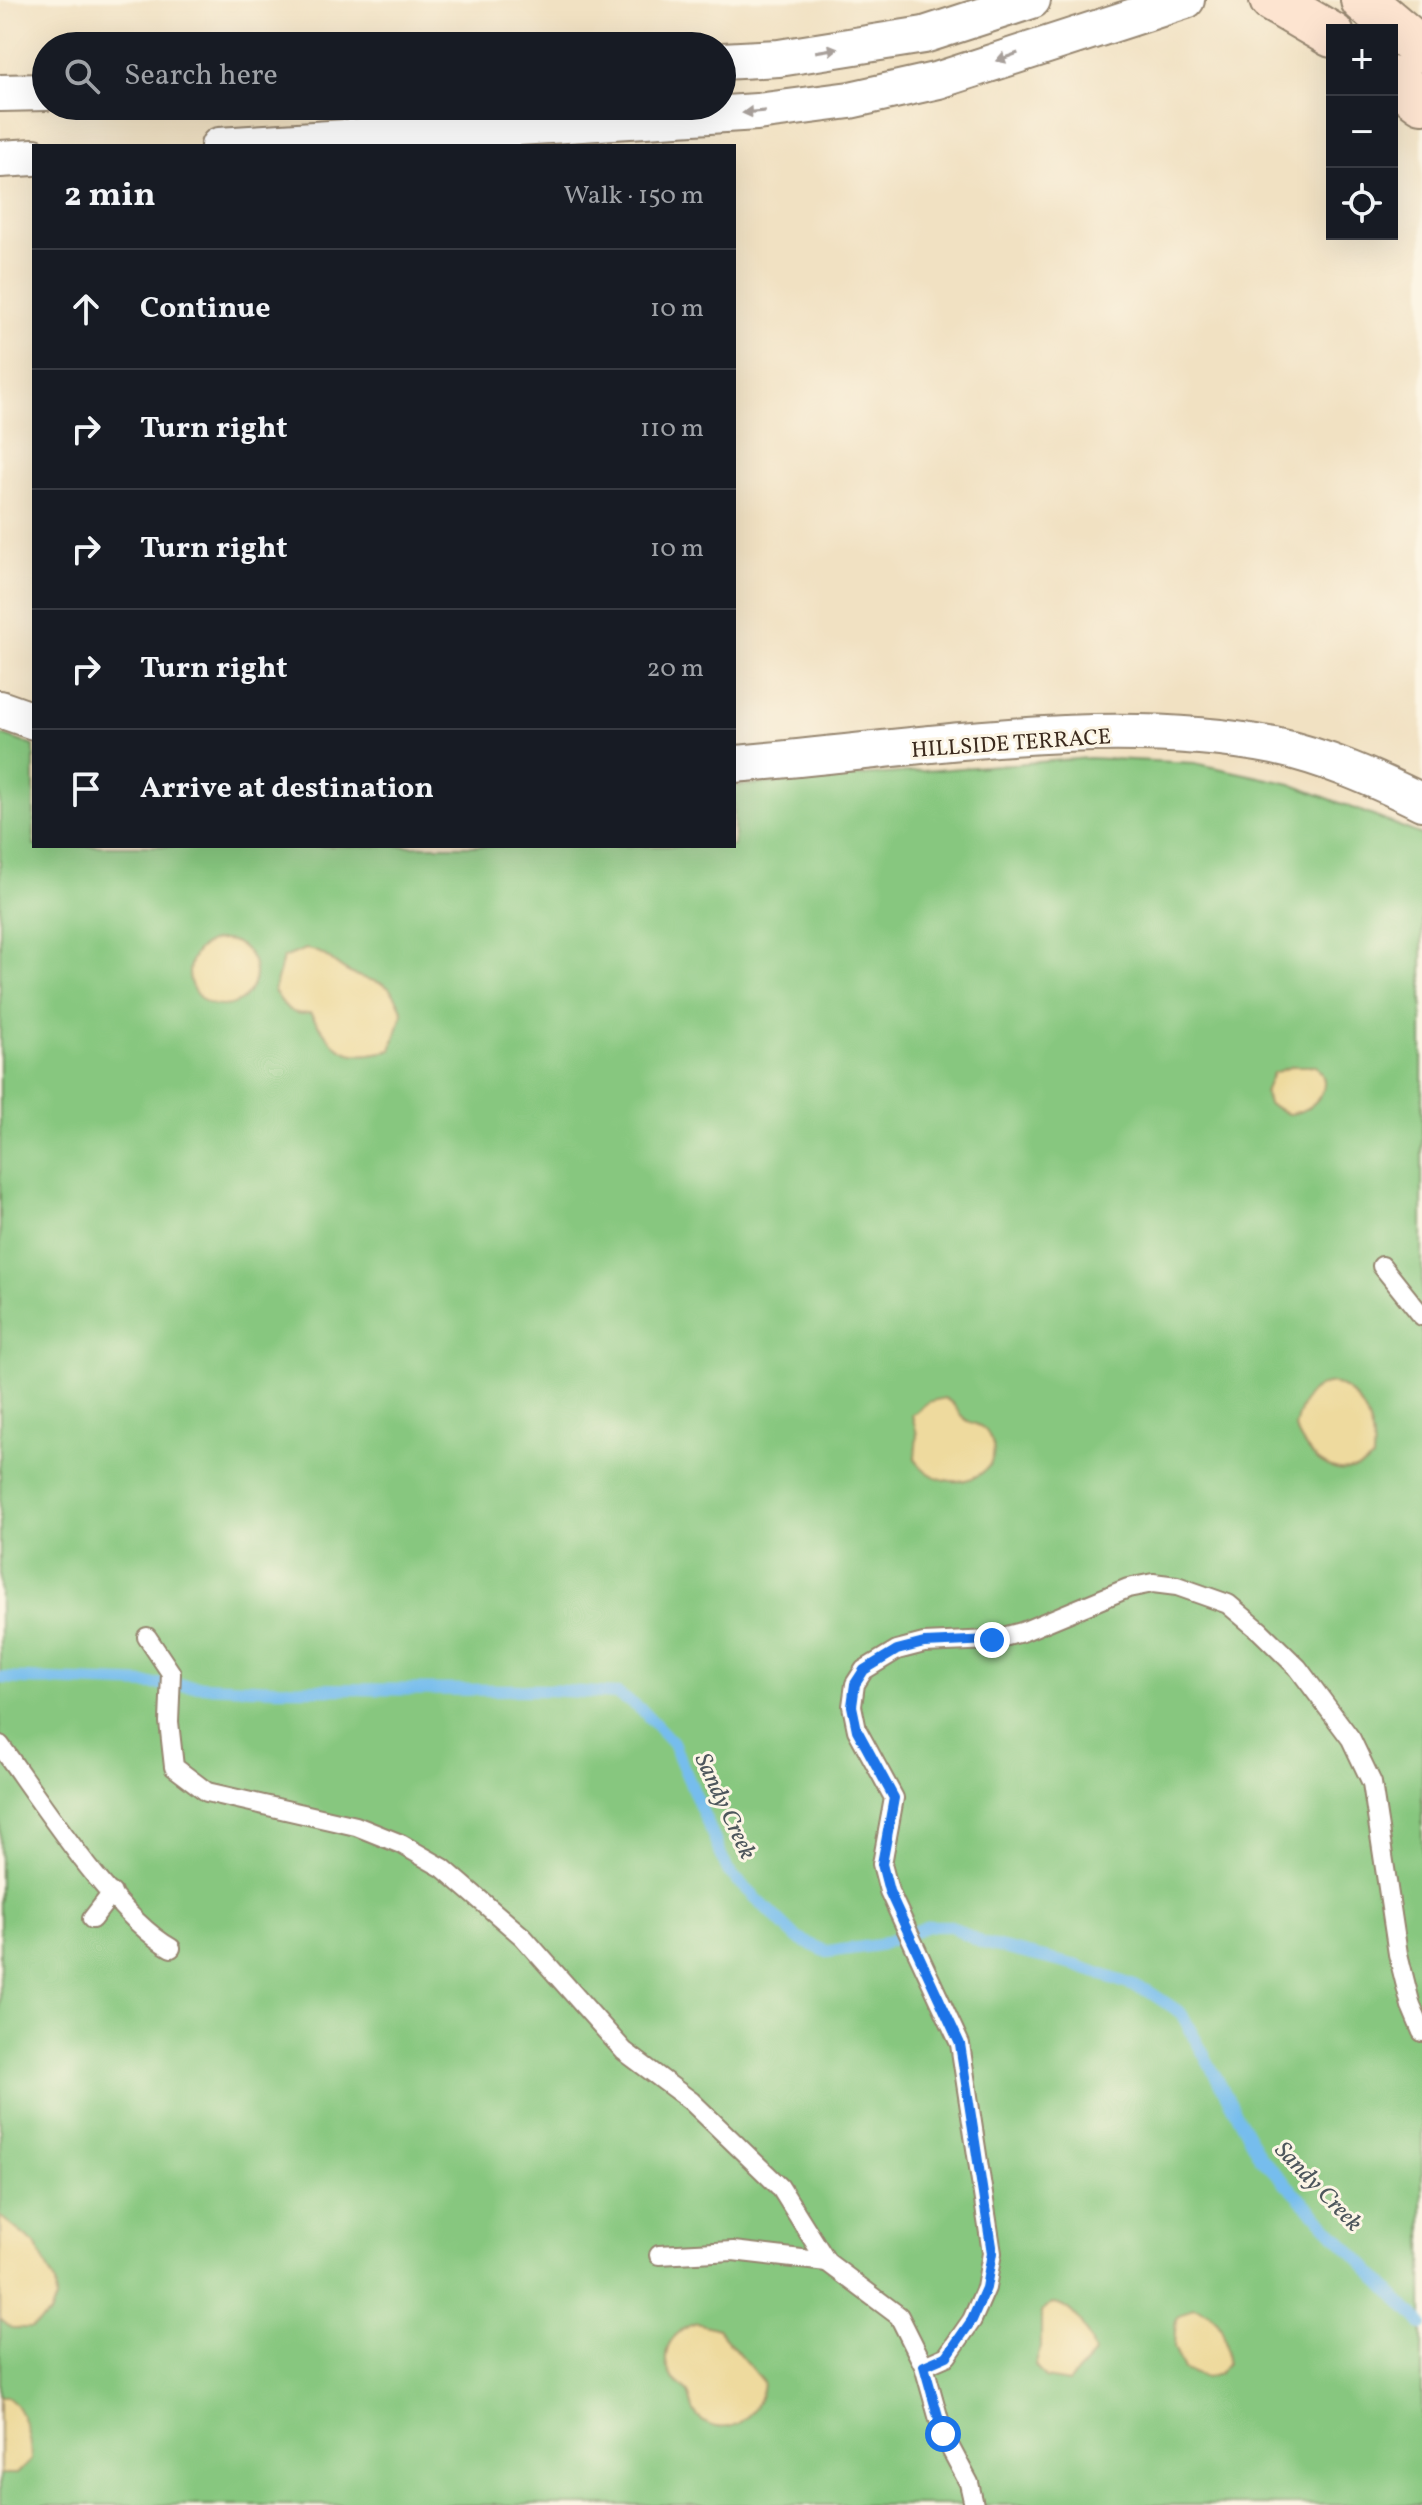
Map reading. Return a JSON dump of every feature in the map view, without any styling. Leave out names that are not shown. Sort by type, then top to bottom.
[{"type":"main road","points":[[1272,0],[1326,32]]},
{"type":"main road","points":[[1363,0],[1422,50]]},
{"type":"main road","points":[[1398,83],[1422,101]]},
{"type":"street","points":[[736,60],[779,58],[924,35],[1032,0]]},
{"type":"street","points":[[736,113],[850,100],[939,80],[1186,0]]},
{"type":"street","points":[[0,93],[32,92]]},
{"type":"street","points":[[251,144],[630,120]]},
{"type":"street","points":[[0,159],[32,157]]},
{"type":"street","points":[[0,709],[32,720]]},
{"type":"street","name":"HILLSIDE TERRACE","points":[[736,764],[1067,733],[1181,734],[1276,747],[1367,775],[1422,802]]},
{"type":"lane","points":[[1382,1266],[1422,1316]]},
{"type":"lane","points":[[924,2366],[947,2356],[972,2320],[986,2288],[992,2253],[960,2044],[920,1964],[889,1891],[882,1864],[894,1798],[857,1730],[852,1706],[855,1684],[864,1670],[882,1657],[924,1643],[992,1640],[1022,1632],[1128,1588],[1153,1583],[1177,1586],[1228,1604],[1298,1668],[1351,1739],[1372,1783],[1398,1954],[1411,2006],[1422,2032]]},
{"type":"lane","points":[[147,1637],[171,1673],[169,1722],[174,1767],[207,1792],[356,1826],[401,1844],[443,1868],[523,1937],[624,2051],[691,2101],[780,2187],[827,2262],[899,2316],[924,2366],[943,2434],[969,2483],[974,2505]]},
{"type":"lane","points":[[0,1745],[112,1893],[156,1940],[171,1948]]},
{"type":"lane","points":[[92,1919],[112,1893]]},
{"type":"lane","points":[[659,2255],[733,2251],[827,2262]]},
{"type":"green space","points":[[0,734],[32,745],[32,848],[736,848],[736,786],[1089,758],[1195,763],[1291,784],[1422,835],[1422,2505],[0,2505]]},
{"type":"sand","points":[[215,940],[229,940],[241,945],[250,954],[255,973],[253,986],[246,997],[229,1006],[215,1006],[203,1001],[194,992],[189,980],[189,966],[194,954],[203,945]]},
{"type":"sand","points":[[306,949],[324,955],[350,973],[382,984],[392,992],[403,1012],[391,1050],[362,1054],[342,1050],[310,1013],[292,1012],[285,1006],[274,991],[283,958]]},
{"type":"sand","points":[[1293,1066],[1316,1066],[1324,1082],[1323,1090],[1313,1103],[1306,1109],[1288,1114],[1268,1104],[1265,1092],[1273,1073]]},
{"type":"sand","points":[[1333,1383],[1360,1403],[1370,1424],[1373,1459],[1361,1467],[1338,1470],[1327,1466],[1308,1451],[1295,1428],[1299,1412],[1311,1392]]},
{"type":"sand","points":[[944,1398],[965,1419],[984,1428],[993,1446],[992,1459],[985,1470],[973,1478],[943,1480],[928,1472],[915,1459],[917,1434],[912,1415],[928,1402]]},
{"type":"sand","points":[[0,2216],[35,2244],[55,2283],[56,2300],[50,2314],[32,2328],[12,2328],[0,2318]]},
{"type":"sand","points":[[1052,2303],[1074,2315],[1085,2330],[1094,2354],[1068,2382],[1045,2378],[1035,2365],[1041,2347],[1041,2313]]},
{"type":"sand","points":[[1193,2307],[1203,2310],[1217,2321],[1226,2345],[1227,2363],[1218,2374],[1206,2378],[1184,2370],[1174,2347],[1176,2318]]},
{"type":"sand","points":[[697,2323],[718,2329],[763,2382],[757,2404],[742,2421],[732,2426],[711,2426],[700,2419],[687,2392],[672,2377],[667,2365],[667,2349],[671,2342],[682,2330]]},
{"type":"sand","points":[[0,2396],[7,2396],[18,2408],[30,2443],[31,2460],[17,2474],[0,2474]]},
{"type":"waterway","name":"Sandy Creek","points":[[0,1678],[278,1689],[546,1690],[618,1694],[643,1711],[673,1743],[728,1871],[797,1938],[827,1952],[879,1945],[928,1926],[951,1926],[982,1943],[1078,1966],[1148,1991],[1181,2013],[1260,2157],[1422,2324]]},
{"type":"route","points":[[943,2434],[924,2366],[947,2356],[972,2320],[986,2288],[992,2253],[971,2124],[971,2097],[960,2044],[920,1964],[889,1891],[882,1864],[894,1798],[857,1730],[852,1706],[855,1684],[864,1670],[882,1657],[924,1643],[992,1640]]}]
